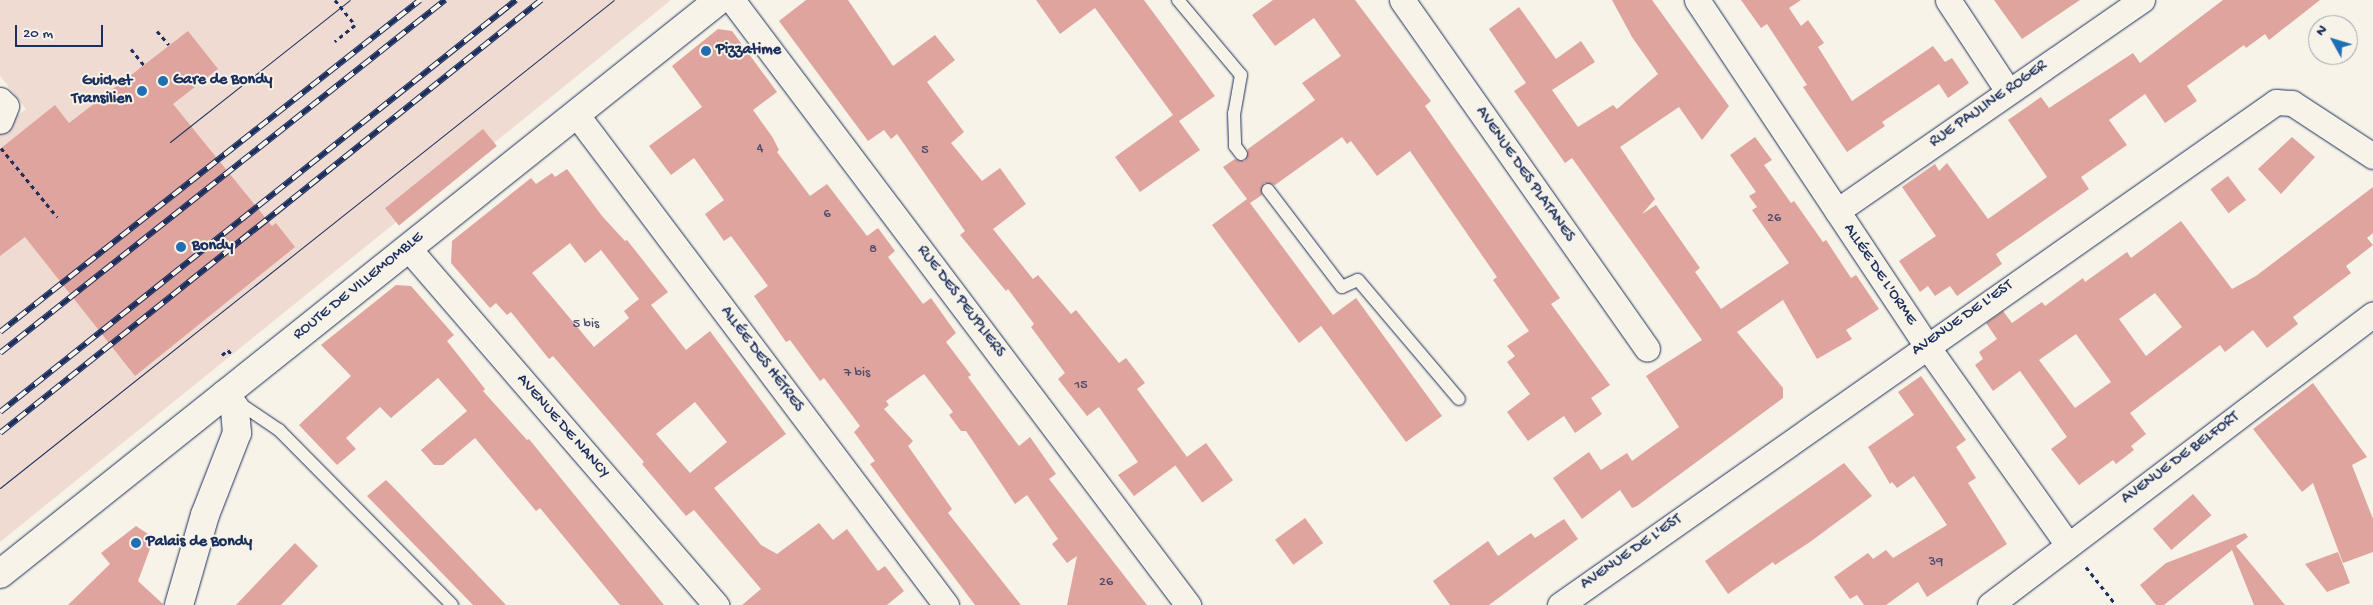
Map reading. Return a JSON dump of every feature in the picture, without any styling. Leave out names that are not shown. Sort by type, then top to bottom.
[{"type":"street","name":"ROUTE DE VILLEMOMBLE","points":[[0,574],[719,0]]},
{"type":"street","name":"RUE DES PEUPLIERS","points":[[732,0],[1188,605]]},
{"type":"street","name":"AVENUE DES PLATANES","points":[[1402,0],[1647,349]]},
{"type":"street","name":"ALLÉE DE L'ORME","points":[[1697,0],[1926,345],[2068,545]]},
{"type":"street","points":[[1948,0],[2008,91]]},
{"type":"street","name":"RUE PAULINE ROGER","points":[[1837,211],[2142,0]]},
{"type":"street","points":[[0,100],[6,106],[0,121]]},
{"type":"street","name":"AVENUE DE L'EST","points":[[1560,605],[1926,345],[2276,102],[2292,103],[2373,156]]},
{"type":"street","name":"ALLÉE DES HÊTRES","points":[[576,114],[946,605]]},
{"type":"street","name":"AVENUE DE NANCY","points":[[408,248],[716,605]]},
{"type":"street","name":"AVENUE DE BELFORT","points":[[1990,605],[2373,314]]},
{"type":"street","points":[[179,605],[205,515],[237,433],[235,408],[225,394]]},
{"type":"lane","points":[[1178,0],[1241,75],[1234,113],[1235,146],[1241,154]]},
{"type":"lane","points":[[1268,190],[1342,287],[1358,280],[1459,399]]},
{"type":"lane","points":[[225,394],[279,430],[452,605]]},
{"type":"path","points":[[335,0],[355,25],[336,41]]},
{"type":"path","points":[[157,31],[169,45]]},
{"type":"path","points":[[131,49],[144,65]]},
{"type":"path","points":[[0,147],[57,217]]},
{"type":"path","points":[[2068,545],[2116,605]]},
{"type":"shaded area","points":[[0,0],[671,0],[0,542],[0,129],[26,109],[0,76]]},
{"type":"building","points":[[806,0],[848,0],[893,66],[935,35],[955,60],[927,82],[964,132],[951,143],[982,181],[1000,168],[1026,204],[993,229],[1033,279],[1038,275],[1071,314],[1076,310],[1119,363],[1126,358],[1145,383],[1137,389],[1187,457],[1134,496],[1118,475],[1138,462],[1099,407],[1087,416],[1058,379],[1065,373],[1031,327],[1034,324],[1008,289],[1006,291],[960,235],[965,231],[897,134],[891,139],[884,130],[868,141],[779,21]]},
{"type":"building","points":[[1036,0],[1144,0],[1215,96],[1179,121],[1200,150],[1140,192],[1115,157],[1173,115],[1095,8],[1060,34]]},
{"type":"building","points":[[1273,0],[1355,0],[1431,101],[1425,106],[1560,298],[1551,304],[1610,385],[1591,398],[1602,414],[1575,433],[1564,416],[1528,441],[1507,412],[1530,394],[1507,362],[1515,356],[1507,346],[1529,331],[1493,280],[1497,277],[1410,151],[1377,176],[1351,141],[1347,144],[1342,137],[1275,185],[1264,183],[1262,195],[1250,203],[1333,315],[1356,298],[1442,416],[1406,442],[1321,326],[1299,343],[1212,225],[1247,199],[1223,167],[1235,159],[1245,161],[1248,149],[1315,100],[1302,83],[1341,56],[1314,18],[1275,46],[1252,15]]},
{"type":"building","points":[[1612,0],[1652,0],[1729,106],[1702,140],[1679,107],[1620,147],[1655,199],[1642,214],[1656,205],[1700,268],[1695,272],[1721,309],[1789,263],[1752,210],[1757,207],[1749,196],[1756,192],[1730,155],[1755,137],[1772,160],[1764,165],[1791,203],[1794,201],[1823,242],[1826,240],[1851,278],[1856,275],[1879,309],[1846,330],[1852,339],[1817,359],[1783,300],[1737,332],[1783,388],[1783,398],[1637,506],[1632,508],[1620,490],[1582,519],[1553,478],[1589,452],[1601,470],[1627,453],[1632,461],[1679,427],[1646,376],[1702,340],[1572,158],[1565,163],[1514,91],[1526,83],[1489,29],[1519,7],[1556,59],[1581,41],[1595,62],[1552,90],[1578,127],[1613,105],[1617,109],[1658,74],[1632,37]]},
{"type":"building","points":[[1741,0],[1801,0],[1789,8],[1801,26],[1808,20],[1824,43],[1818,47],[1852,101],[1933,46],[1945,62],[1952,58],[1969,83],[1948,98],[1939,84],[1882,122],[1885,126],[1847,152],[1803,87],[1807,85],[1767,24],[1761,28]]},
{"type":"building","points":[[1994,0],[2080,0],[2022,39]]},
{"type":"building","points":[[2223,0],[2320,0],[2269,40],[2265,34],[2246,48],[2244,45],[2187,86],[2197,101],[2165,123],[2145,94],[2109,120],[2127,145],[2081,177],[2089,189],[1996,254],[2002,264],[1957,296],[1950,286],[1935,296],[1928,286],[1920,292],[1899,261],[1936,236],[1902,187],[1935,164],[1939,171],[1947,163],[1988,219],[2047,177],[2008,120],[2041,97],[2049,108],[2133,53],[2140,63]]},
{"type":"building","points":[[718,29],[732,31],[777,92],[753,110],[773,138],[779,150],[777,152],[810,196],[827,184],[867,236],[878,228],[895,251],[888,257],[923,304],[931,298],[956,333],[946,342],[971,375],[968,377],[1019,446],[1030,437],[1056,474],[1049,479],[1147,605],[1067,605],[1077,556],[1067,563],[1052,544],[1058,539],[1027,495],[1015,504],[966,431],[961,431],[949,415],[953,412],[924,374],[886,401],[889,405],[884,409],[913,441],[908,446],[952,509],[948,513],[1021,605],[975,605],[908,516],[870,464],[875,461],[854,432],[860,426],[824,378],[820,381],[790,340],[786,342],[754,296],[768,286],[731,236],[724,241],[705,214],[724,200],[694,158],[671,175],[649,146],[702,107],[672,66]]},
{"type":"building","points":[[188,31],[218,69],[173,104],[272,226],[276,223],[295,247],[135,376],[25,237],[0,256],[0,149],[55,105],[69,123]]},
{"type":"building","points":[[483,129],[497,146],[399,225],[385,208]]},
{"type":"building","points":[[2292,137],[2315,157],[2281,194],[2258,169]]},
{"type":"building","points":[[567,169],[602,216],[625,241],[627,240],[668,292],[651,305],[686,350],[710,331],[786,434],[714,488],[761,545],[777,554],[819,523],[833,540],[847,529],[878,571],[885,566],[904,591],[887,605],[742,605],[761,589],[694,510],[686,516],[642,464],[644,462],[553,356],[549,359],[511,312],[507,315],[496,303],[490,308],[451,263],[452,241],[531,178],[536,184],[552,173],[555,177]],"holes":[[[570,243],[585,263],[601,250],[639,299],[624,311],[629,318],[594,347],[532,273]],[[695,402],[727,442],[690,473],[656,434]]]},
{"type":"building","points":[[2228,176],[2246,200],[2228,213],[2210,189]]},
{"type":"building","points":[[2373,187],[2373,233],[2367,238],[2373,245],[2346,266],[2351,273],[2293,317],[2298,324],[2267,348],[2253,330],[2225,352],[2220,345],[2130,413],[2146,434],[2131,446],[2134,450],[2116,464],[2113,460],[2079,485],[2051,449],[2067,437],[2020,371],[1993,391],[1975,365],[1983,359],[1979,352],[1997,339],[1986,323],[2003,311],[2012,323],[2042,302],[2045,306],[2083,278],[2085,282],[2127,252],[2131,258],[2181,221],[2232,289],[2256,276]],"holes":[[[2155,293],[2182,327],[2146,356],[2119,319]],[[2076,334],[2111,382],[2075,408],[2039,360]]]},
{"type":"building","points":[[396,285],[411,286],[454,335],[447,341],[485,389],[483,391],[527,440],[529,439],[664,605],[620,605],[540,508],[536,511],[475,438],[443,465],[434,465],[421,450],[467,411],[438,378],[391,418],[380,407],[346,438],[356,449],[337,465],[299,425],[351,376],[321,345]]},
{"type":"building","points":[[1921,376],[1966,440],[1956,447],[1976,478],[1968,483],[2007,544],[1927,597],[1918,582],[1886,605],[1864,605],[1857,595],[1850,599],[1834,577],[1868,553],[1873,559],[1886,550],[1893,558],[1947,525],[1914,476],[1897,488],[1892,482],[1890,484],[1868,447],[1914,415],[1898,392]]},
{"type":"building","points":[[2313,383],[2367,457],[2352,465],[2373,519],[2373,552],[2343,563],[2313,483],[2302,492],[2253,429]]},
{"type":"building","points":[[1206,443],[1233,480],[1202,503],[1175,465]]},
{"type":"building","points":[[1844,463],[1872,496],[1810,542],[1775,565],[1773,562],[1728,594],[1705,561]]},
{"type":"building","points":[[386,480],[506,605],[473,605],[367,496]]},
{"type":"building","points":[[2193,494],[2211,515],[2171,550],[2153,529]]},
{"type":"building","points":[[1305,518],[1323,543],[1293,565],[1275,540]]},
{"type":"building","points":[[1564,519],[1578,539],[1489,605],[1450,605],[1433,581],[1488,541],[1498,556],[1531,533],[1535,538]]},
{"type":"building","points":[[136,526],[154,538],[138,581],[164,605],[68,605],[110,564],[101,553]]},
{"type":"building","points":[[2245,533],[2248,537],[2236,546],[2285,605],[2254,605],[2232,550],[2164,605],[2156,605],[2140,585],[2166,563]]},
{"type":"building","points":[[295,543],[318,566],[281,605],[236,605]]},
{"type":"building","points":[[2338,552],[2350,583],[2327,592],[2305,564]]},
{"type":"tram line","points":[[170,142],[350,0]]},
{"type":"tram line","points":[[0,488],[614,0]]},
{"type":"railway","points":[[0,332],[420,0]]},
{"type":"railway","points":[[0,353],[445,0]]},
{"type":"railway","points":[[0,412],[516,0]]},
{"type":"railway","points":[[0,433],[541,0]]},
{"type":"place","name":"Pizzatime","points":[[706,51]]},
{"type":"place","name":"Gare de Bondy","points":[[163,81]]},
{"type":"place","name":"Guichet Transilien","points":[[142,91]]},
{"type":"place","name":"Bondy","points":[[181,247]]},
{"type":"place","name":"Palais de Bondy","points":[[136,543]]}]
